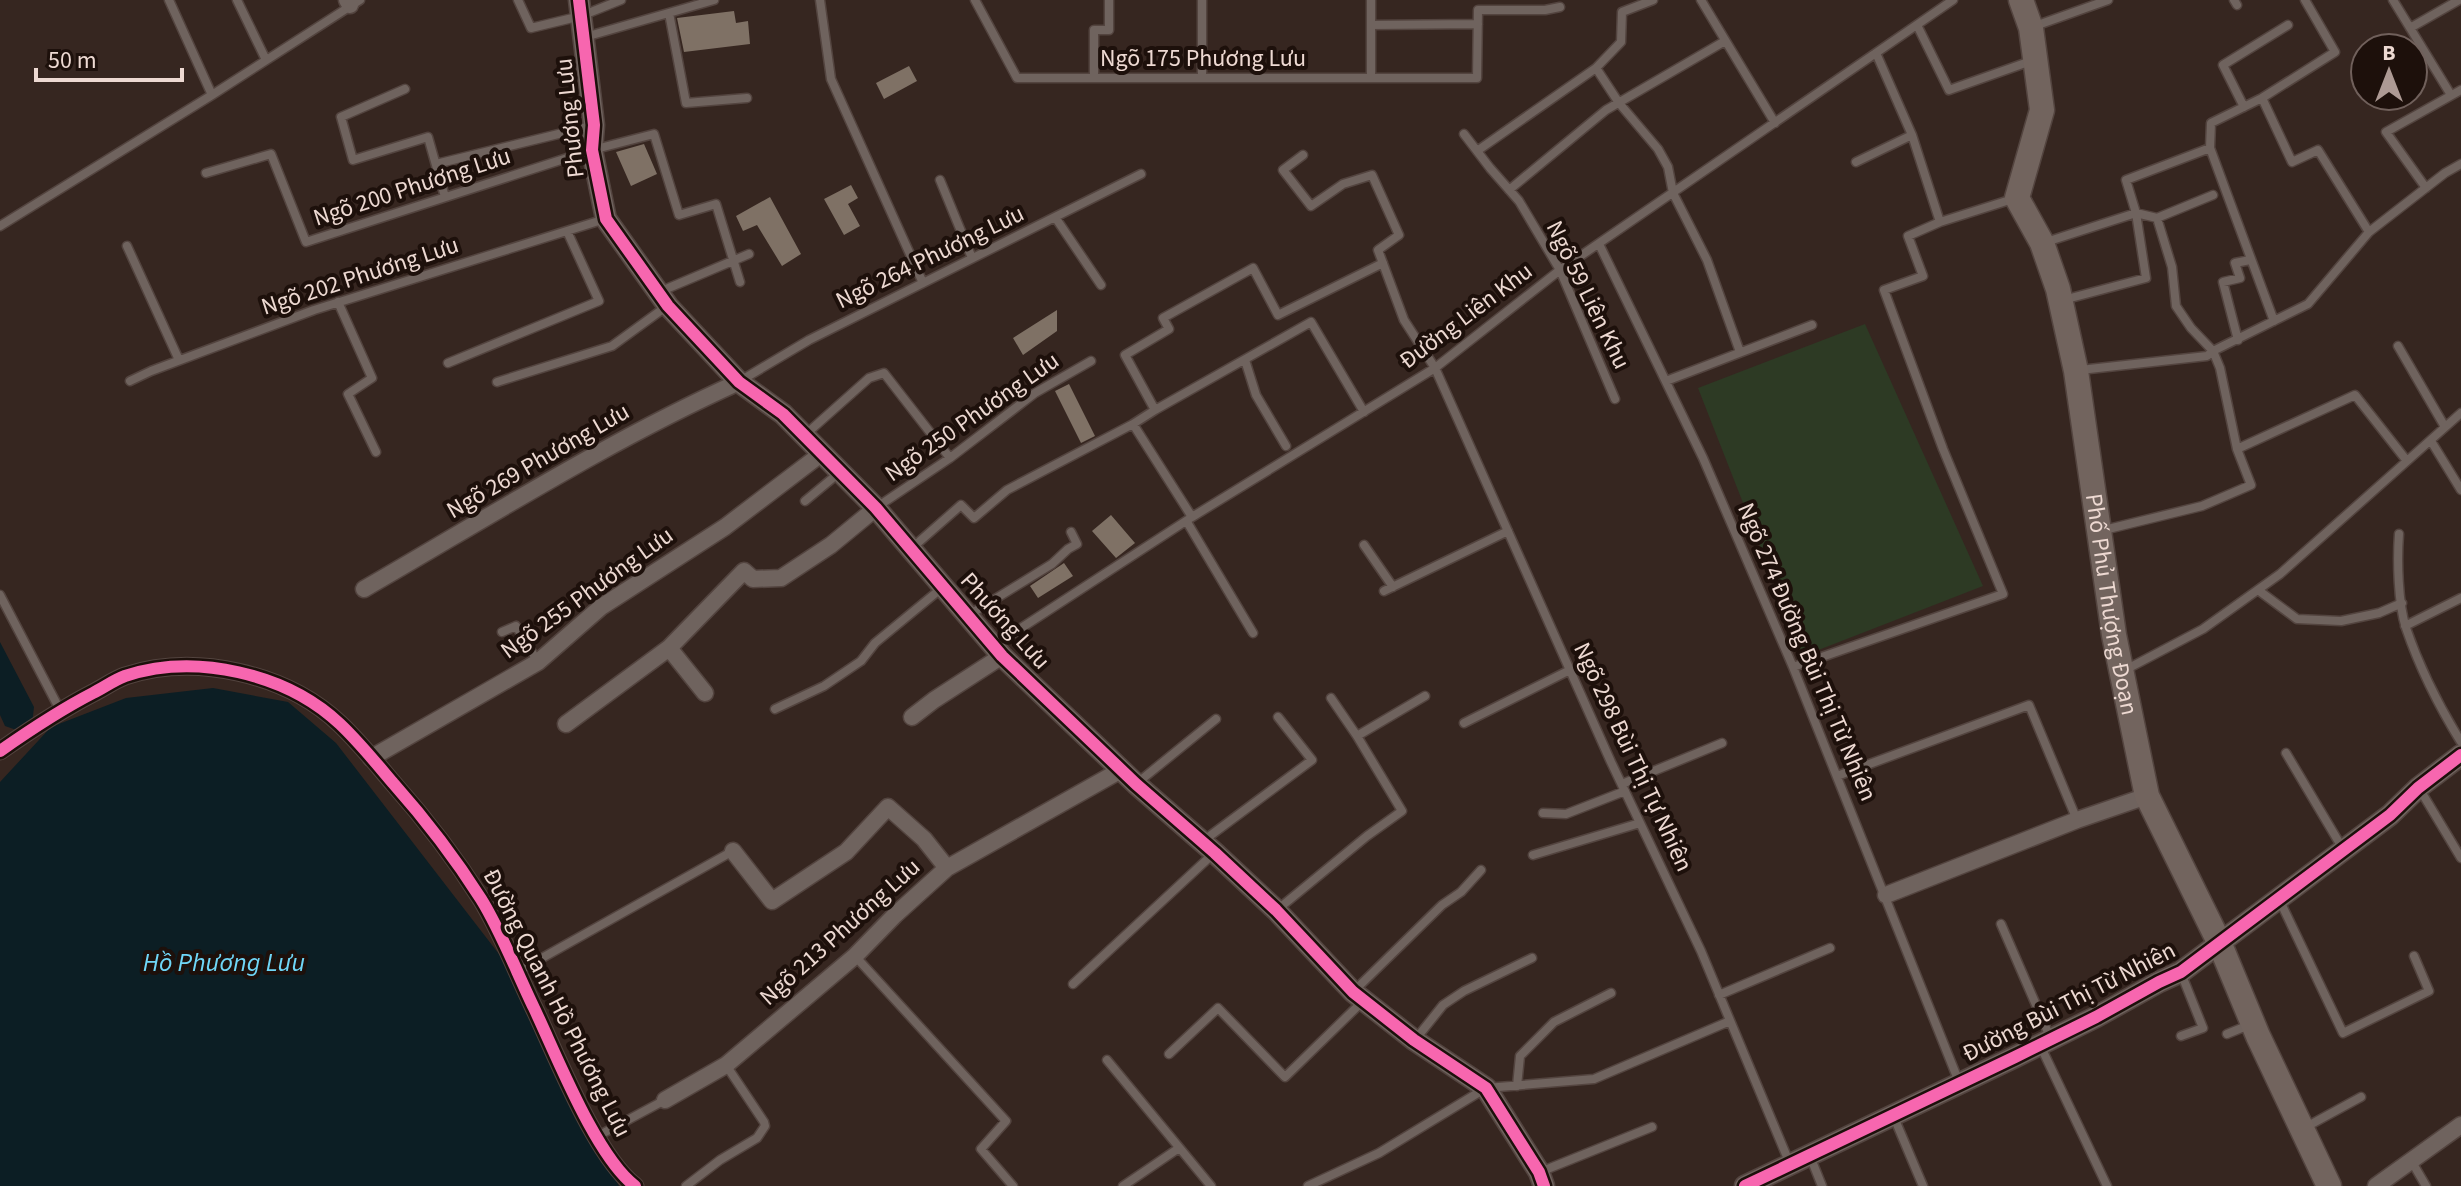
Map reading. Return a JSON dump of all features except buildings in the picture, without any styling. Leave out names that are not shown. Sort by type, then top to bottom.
[{"type":"main road","points":[[2017,198],[2042,110],[2031,28],[2021,0]]},
{"type":"main road","name":"Phố Phủ Thượng Đoạn","points":[[2017,198],[2042,243],[2060,301],[2076,371],[2121,672],[2147,796],[2219,942],[2329,1186]]},
{"type":"street","name":"Phương Lưu","points":[[580,8],[594,125],[592,150],[606,219],[663,299],[739,382],[783,414],[841,472],[912,548],[997,651],[1128,777],[1276,910],[1358,996],[1414,1040],[1486,1088],[1542,1179]]},
{"type":"street","name":"Ngõ 269 Phương Lưu","points":[[364,589],[682,407],[739,382]]},
{"type":"street","name":"Ngõ 255 Phương Lưu","points":[[371,758],[538,662],[601,607],[725,527],[821,454]]},
{"type":"street","points":[[566,724],[669,648],[744,571],[753,579],[781,578],[831,545],[876,508]]},
{"type":"street","points":[[669,648],[705,693]]},
{"type":"street","points":[[912,717],[997,651]]},
{"type":"street","name":"Đường Quanh Hồ Phương Lưu","points":[[0,751],[60,710],[123,677],[163,667],[203,668],[270,681],[295,693],[339,723],[417,810],[482,900],[596,1137],[626,1179],[635,1186]]},
{"type":"street","name":"Đường Bùi Thị Từ Nhiên","points":[[1745,1186],[2096,1017],[2181,972],[2390,815],[2418,788],[2461,755]]},
{"type":"street","name":"Ngõ 213 Phương Lưu","points":[[665,1100],[726,1065],[855,956],[947,868],[1128,777]]},
{"type":"street","points":[[1886,895],[2147,796]]},
{"type":"street","points":[[733,851],[772,901],[846,852],[888,807],[924,839],[947,868]]},
{"type":"street","points":[[2376,1186],[2461,1125]]},
{"type":"lane","points":[[169,0],[212,95]]},
{"type":"lane","points":[[237,0],[266,60]]},
{"type":"lane","points":[[518,0],[531,28],[580,8],[621,0]]},
{"type":"lane","points":[[584,37],[714,0]]},
{"type":"lane","points":[[820,0],[831,79],[923,283]]},
{"type":"lane","name":"Ngõ 175 Phương Lưu","points":[[975,0],[1017,78],[1477,78],[1478,24]]},
{"type":"lane","points":[[1094,78],[1094,30],[1109,30],[1109,0]]},
{"type":"lane","points":[[1202,0],[1202,78]]},
{"type":"lane","points":[[1371,0],[1371,78]]},
{"type":"lane","points":[[1477,151],[1596,68],[1621,42],[1622,12],[1653,0]]},
{"type":"lane","points":[[1701,0],[1775,123]]},
{"type":"lane","name":"Đường Liên Khu","points":[[997,651],[1190,520],[1435,368],[1560,270],[1953,0]]},
{"type":"lane","points":[[2031,28],[2108,0]]},
{"type":"lane","points":[[2274,321],[2210,148],[2211,123],[2262,98],[2335,52],[2305,0]]},
{"type":"lane","points":[[2393,0],[2451,95]]},
{"type":"lane","points":[[2436,0],[2442,10]]},
{"type":"lane","points":[[2410,28],[2459,0]]},
{"type":"lane","points":[[0,226],[212,95],[352,2]]},
{"type":"lane","points":[[1371,25],[1478,24],[1478,10],[1545,10],[1560,7]]},
{"type":"lane","points":[[669,13],[686,103],[747,98]]},
{"type":"lane","points":[[1917,25],[1949,90],[2035,60]]},
{"type":"lane","points":[[2244,107],[2223,65],[2288,25]]},
{"type":"lane","points":[[1509,190],[1606,110],[1725,41]]},
{"type":"lane","points":[[1876,53],[1912,135],[1940,222]]},
{"type":"lane","points":[[1596,68],[1619,103],[1658,149],[1668,167],[1673,193],[1707,260],[1740,352]]},
{"type":"lane","points":[[405,89],[341,117],[353,160],[428,137],[445,197]]},
{"type":"lane","points":[[2426,188],[2386,132],[2461,90]]},
{"type":"lane","points":[[2262,98],[2292,162],[2318,150],[2369,232]]},
{"type":"lane","points":[[436,164],[594,125]]},
{"type":"lane","name":"Ngõ 200 Phương Lưu","points":[[206,173],[271,154],[306,242],[592,150],[654,134],[679,215],[716,204],[733,260]]},
{"type":"lane","name":"Ngõ 59 Liên Khu","points":[[1464,134],[1519,201],[1560,270],[1615,399]]},
{"type":"lane","points":[[1856,162],[1912,135]]},
{"type":"lane","points":[[2060,301],[2146,278],[2136,213],[2126,180],[2210,148]]},
{"type":"lane","points":[[1155,410],[1125,355],[1169,329],[1163,318],[1253,268],[1278,315],[1383,263],[1378,250],[1399,235],[1372,175],[1343,184],[1311,206],[1283,170],[1303,155]]},
{"type":"lane","points":[[2076,371],[2207,356],[2308,304],[2369,232],[2461,164]]},
{"type":"lane","name":"Ngõ 264 Phương Lưu","points":[[739,382],[809,340],[1141,174]]},
{"type":"lane","points":[[940,180],[972,258]]},
{"type":"lane","points":[[2042,243],[2136,213],[2157,218],[2213,195]]},
{"type":"lane","points":[[1793,667],[2003,594],[1943,449],[1884,290],[1923,276],[1908,236],[1940,222],[2017,198]]},
{"type":"lane","points":[[1055,217],[1101,285]]},
{"type":"lane","points":[[2099,531],[2202,506],[2251,485],[2237,449],[2220,368],[2213,351],[2176,306],[2172,267],[2157,218]]},
{"type":"lane","name":"Ngõ 202 Phương Lưu","points":[[130,381],[338,302],[606,219]]},
{"type":"lane","points":[[448,363],[599,301],[567,231]]},
{"type":"lane","name":"Ngõ 274 Đường Bùi Thị Từ Nhiên","points":[[1599,244],[1703,458],[1793,667],[1959,1083]]},
{"type":"lane","points":[[127,246],[179,360]]},
{"type":"lane","points":[[497,382],[612,346],[663,299],[749,254]]},
{"type":"lane","points":[[733,260],[740,282]]},
{"type":"lane","points":[[2238,340],[2223,282],[2240,278],[2235,263],[2250,260]]},
{"type":"lane","name":"Ngõ 298 Bùi Thị Tự Nhiên","points":[[1383,263],[1404,320],[1435,368],[1719,995],[1791,1164]]},
{"type":"lane","points":[[338,302],[372,378],[348,394],[376,452]]},
{"type":"lane","points":[[912,548],[961,505],[974,518],[1007,490],[1133,424],[1311,322],[1364,412]]},
{"type":"lane","points":[[1666,381],[1812,325]]},
{"type":"lane","points":[[2398,346],[2445,427]]},
{"type":"lane","points":[[1245,360],[1256,395],[1286,446]]},
{"type":"lane","name":"Ngõ 250 Phương Lưu","points":[[876,508],[950,458],[1035,393],[1091,361]]},
{"type":"lane","points":[[805,435],[869,378],[884,373],[950,458]]},
{"type":"lane","points":[[2237,449],[2355,395],[2407,461]]},
{"type":"lane","points":[[2121,672],[2203,629],[2280,574],[2461,413]]},
{"type":"lane","points":[[1133,424],[1253,633]]},
{"type":"lane","points":[[2431,441],[2461,489]]},
{"type":"lane","points":[[2452,476],[2461,470]]},
{"type":"lane","points":[[805,501],[841,472]]},
{"type":"lane","points":[[1364,545],[1388,589],[1508,531]]},
{"type":"lane","points":[[968,616],[1052,564],[1077,544],[1071,532]]},
{"type":"lane","points":[[2399,534],[2397,560],[2405,626],[2445,717],[2461,742]]},
{"type":"lane","points":[[775,709],[824,686],[861,661],[875,643],[944,586]]},
{"type":"lane","points":[[2258,590],[2297,619],[2341,621],[2379,613],[2402,603]]},
{"type":"lane","points":[[0,595],[60,710]]},
{"type":"lane","points":[[2405,626],[2461,598]]},
{"type":"lane","points":[[502,632],[516,626],[538,662]]},
{"type":"lane","points":[[1464,723],[1570,670]]},
{"type":"lane","points":[[1357,736],[1425,696]]},
{"type":"lane","points":[[1276,910],[1402,811],[1331,698]]},
{"type":"lane","points":[[1837,776],[2029,705],[2077,820]]},
{"type":"lane","points":[[1073,984],[1209,847],[1312,760],[1278,717]]},
{"type":"lane","points":[[1128,777],[1216,719]]},
{"type":"lane","points":[[1543,813],[1566,814],[1722,743]]},
{"type":"lane","points":[[2286,753],[2344,850]]},
{"type":"lane","points":[[2418,788],[2461,858]]},
{"type":"lane","points":[[1533,855],[1640,823]]},
{"type":"lane","points":[[517,972],[733,851]]},
{"type":"lane","points":[[1169,1054],[1218,1008],[1285,1077],[1442,905],[1461,892],[1481,870]]},
{"type":"lane","points":[[2278,898],[2343,1033],[2429,991],[2414,956]]},
{"type":"lane","points":[[2001,924],[2045,1041],[2107,1186]]},
{"type":"lane","points":[[1719,995],[1830,948]]},
{"type":"lane","points":[[855,956],[1006,1121],[981,1149],[1013,1186]]},
{"type":"lane","points":[[1414,1040],[1443,1005],[1464,991],[1532,958]]},
{"type":"lane","points":[[2181,972],[2203,1028],[2181,1036]]},
{"type":"lane","points":[[1517,1086],[1520,1056],[1554,1022],[1611,993]]},
{"type":"lane","points":[[1308,1186],[1379,1153],[1486,1088],[1594,1079],[1730,1021]]},
{"type":"lane","points":[[2227,1034],[2253,1023]]},
{"type":"lane","points":[[1107,1060],[1211,1186]]},
{"type":"lane","points":[[686,1186],[720,1160],[757,1138],[765,1126],[726,1065]]},
{"type":"lane","points":[[2302,1129],[2361,1097]]},
{"type":"lane","name":"Ngõ 213 Phương Lưu","points":[[596,1137],[665,1100]]},
{"type":"lane","points":[[1893,1114],[1923,1186]]},
{"type":"lane","points":[[1542,1179],[1652,1127]]},
{"type":"lane","points":[[1123,1186],[1179,1148]]},
{"type":"lane","points":[[1810,1155],[1822,1186]]},
{"type":"lane","points":[[2411,1161],[2426,1186]]},
{"type":"green space","points":[[1865,324],[1983,586],[1803,656],[1698,388]]},
{"type":"water","points":[[0,642],[34,707],[32,725],[22,732],[5,726],[0,715]]},
{"type":"water","name":"Hồ Phương Lưu","points":[[213,688],[288,702],[336,743],[502,958],[619,1186],[0,1186],[0,782],[51,727],[126,698]]},
{"type":"cycle path","points":[[579,0],[594,125],[592,150],[606,219],[668,306],[739,382],[783,414],[876,508],[1002,656],[1136,784],[1276,910],[1353,992],[1414,1040],[1486,1088],[1539,1172],[1544,1186]]},
{"type":"cycle path","points":[[0,751],[57,713],[113,682],[152,669],[210,668],[238,672],[267,680],[318,706],[374,760],[428,825],[471,884],[502,938],[592,1129],[620,1172],[635,1186]]},
{"type":"cycle path","points":[[1745,1186],[2015,1057],[2181,972],[2390,815],[2418,788],[2461,755]]}]
